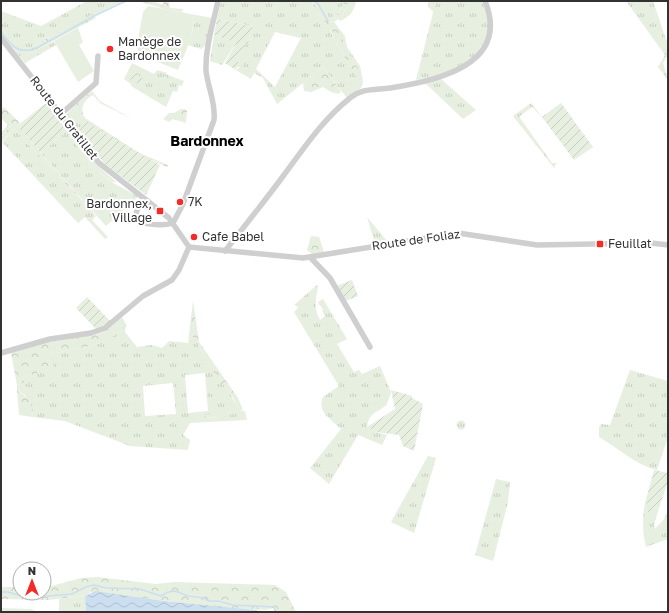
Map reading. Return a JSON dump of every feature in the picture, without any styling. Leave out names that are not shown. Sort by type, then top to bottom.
[{"type":"street","points":[[149,202],[137,208],[136,213],[138,221],[148,224],[173,223],[183,204],[214,120],[214,107],[207,78],[206,61],[218,1]]},
{"type":"street","points":[[225,251],[303,148],[351,97],[363,90],[392,88],[448,74],[464,68],[473,61],[485,45],[490,30],[491,21],[485,1]]},
{"type":"street","name":"Route du Gratillet","points":[[1,38],[99,163],[173,223],[184,242],[189,247]]},
{"type":"street","points":[[61,114],[96,83],[98,56]]},
{"type":"street","name":"Route de Foliaz","points":[[189,247],[284,257],[310,257],[458,233],[537,245],[651,243],[668,245]]},
{"type":"street","points":[[1,353],[50,339],[101,330],[112,324],[143,296],[169,283],[179,270],[189,247]]},
{"type":"street","points":[[310,257],[330,278],[370,347]]},
{"type":"green space","points":[[87,1],[124,1],[53,35],[31,48],[24,50],[23,57],[54,41],[56,45],[25,63],[1,35],[1,11],[41,26]]},
{"type":"green space","points":[[138,1],[152,1],[163,5],[164,1],[169,1],[170,8],[183,9],[182,12],[164,9]]},
{"type":"green space","points":[[221,1],[311,1],[318,8],[320,15],[328,24],[334,39],[361,84],[357,67],[345,48],[343,39],[345,36],[347,47],[360,66],[363,82],[361,88],[347,98],[323,67],[277,104],[263,78],[254,73],[251,79],[236,70],[243,65],[236,61],[244,46],[248,44],[253,26],[217,19]],"holes":[[[275,32],[301,38],[275,87],[256,69]]]},
{"type":"green space","points":[[311,1],[319,2],[332,23],[345,1],[349,1],[340,21],[338,19],[334,22],[345,36],[343,39],[360,73],[361,85],[334,39],[332,31],[328,29],[317,7]]},
{"type":"green space","points":[[318,1],[345,1],[332,23]]},
{"type":"green space","points":[[349,1],[356,1],[353,11],[340,21]]},
{"type":"green space","points":[[428,1],[436,1],[434,12],[428,7]]},
{"type":"green space","points":[[436,1],[482,1],[488,15],[488,36],[472,60],[446,73],[416,80]]},
{"type":"green space","points":[[626,1],[653,1],[668,45],[668,54],[663,63],[668,80],[658,67],[665,55]]},
{"type":"green space","points":[[148,6],[191,14],[193,19],[192,33],[178,70],[147,58],[138,51],[137,46],[143,12]]},
{"type":"green space","points":[[93,14],[96,18],[23,57],[21,56],[24,50],[31,48]]},
{"type":"green space","points":[[191,14],[212,18],[205,46],[201,49],[188,45],[192,34],[193,25],[193,18]]},
{"type":"green space","points":[[217,19],[253,26],[248,44],[244,46],[237,61],[244,65],[242,67],[237,67],[236,70],[225,63],[236,43],[214,35]]},
{"type":"green space","points":[[78,28],[83,42],[79,45],[94,71],[78,82],[54,41]]},
{"type":"green space","points":[[214,35],[236,43],[222,65],[210,61]]},
{"type":"green space","points":[[132,63],[154,74],[157,70],[167,73],[162,82],[174,81],[176,78],[184,81],[182,86],[179,85],[177,92],[173,91],[166,107],[131,86],[131,84],[124,79]]},
{"type":"green space","points":[[323,67],[341,91],[339,94],[331,92],[323,87],[311,92],[304,91],[303,83]]},
{"type":"green space","points":[[133,73],[143,78],[139,84],[130,79]]},
{"type":"green space","points":[[166,74],[176,78],[174,81],[166,84],[162,82]]},
{"type":"green space","points":[[440,78],[476,110],[463,119],[424,82]]},
{"type":"green space","points":[[92,91],[100,101],[132,119],[100,103],[93,95],[87,99],[83,105],[82,111],[85,118],[139,153],[168,165],[167,167],[141,155],[82,135],[77,128],[79,127],[82,129],[88,124],[73,107]]},
{"type":"green space","points":[[46,103],[67,131],[41,153],[17,126]]},
{"type":"green space","points":[[531,103],[542,117],[532,107],[520,116],[520,118],[552,163],[557,163],[554,165],[555,169],[513,116]]},
{"type":"green space","points":[[561,103],[593,147],[574,160],[542,117]]},
{"type":"green space","points":[[4,107],[2,114],[12,125],[1,137],[1,133],[8,125],[1,118],[1,110]]},
{"type":"green space","points":[[4,107],[20,123],[17,126],[99,219],[14,129],[1,142],[1,137],[12,125],[1,114]]},
{"type":"green space","points":[[73,107],[87,122],[78,132],[66,115]]},
{"type":"green space","points":[[181,109],[185,109],[187,111],[186,123],[173,119],[169,122],[163,119],[169,113],[174,113]]},
{"type":"green space","points":[[87,122],[160,165],[146,195],[105,164],[78,132]]},
{"type":"green space","points":[[14,129],[96,216],[92,220],[108,237],[105,239],[85,217],[78,223],[2,142]]},
{"type":"green space","points":[[68,130],[69,135],[83,153],[103,175],[138,197],[106,226],[41,153]]},
{"type":"green space","points":[[68,130],[70,130],[98,166],[116,182],[112,182],[94,167],[69,135]]},
{"type":"green space","points":[[367,217],[387,241],[375,244]]},
{"type":"green space","points":[[311,236],[319,237],[324,252],[312,254],[307,250]]},
{"type":"green space","points":[[352,280],[358,296],[345,301],[336,286]]},
{"type":"green space","points":[[317,285],[316,311],[318,316],[320,320],[325,316],[318,302],[323,299],[347,339],[337,344],[354,372],[359,370],[362,374],[380,366],[391,392],[386,405],[372,415],[367,427],[375,432],[387,435],[382,445],[358,435],[329,484],[310,468],[341,429],[323,411],[321,402],[323,397],[339,386],[294,312],[298,308],[295,304]]},
{"type":"green space","points":[[87,297],[111,322],[96,329],[76,308]]},
{"type":"green space","points":[[193,301],[199,342],[238,398],[243,410],[239,411],[233,397],[214,373],[194,337],[192,336],[188,343]]},
{"type":"green space","points":[[122,317],[126,324],[111,338],[81,348],[51,354],[54,368],[24,377],[24,383],[17,385],[11,353],[41,343],[98,334],[106,330]]},
{"type":"green space","points":[[126,324],[125,332],[137,347],[152,345],[162,348],[169,341],[188,343],[192,336],[195,337],[205,357],[235,402],[239,411],[245,411],[247,420],[190,423],[183,435],[190,440],[188,450],[130,446],[65,421],[32,417],[33,413],[25,395],[17,390],[17,385],[24,383],[24,377],[53,368],[51,354],[102,342],[119,332]],"holes":[[[205,373],[208,411],[188,413],[185,375]],[[173,383],[176,414],[145,416],[143,386]],[[232,411],[219,418],[201,417]]]},
{"type":"green space","points":[[630,370],[668,381],[668,437],[657,470],[642,465],[599,437],[599,427],[601,424],[610,425]]},
{"type":"green space","points":[[17,390],[29,401],[33,413],[32,417],[19,415]]},
{"type":"green space","points":[[391,390],[412,396],[412,398],[423,404],[414,451],[403,446],[399,435],[375,432],[367,427],[395,409]]},
{"type":"green space","points":[[232,411],[234,414],[219,418],[201,417],[208,414]]},
{"type":"green space","points":[[461,420],[466,425],[461,430],[456,425]]},
{"type":"green space","points":[[428,456],[436,458],[414,533],[391,522]]},
{"type":"green space","points":[[654,470],[668,473],[668,481],[659,508],[653,507],[651,512],[646,512],[647,500],[652,497],[647,496]]},
{"type":"green space","points":[[496,479],[510,482],[508,502],[493,561],[475,555]]},
{"type":"green space","points":[[647,496],[652,496],[651,499],[653,507],[659,508],[654,525],[655,529],[664,519],[668,510],[668,539],[646,547],[643,521]]},
{"type":"green space","points":[[97,577],[156,584],[175,582],[275,585],[286,592],[296,612],[274,612],[273,608],[266,610],[243,609],[164,601],[99,592],[91,592],[85,596],[52,599],[52,586],[81,578]]},
{"type":"green space","points":[[1,587],[12,587],[12,599],[1,599]]},
{"type":"green space","points":[[85,596],[86,612],[59,612],[59,599]]},
{"type":"green space","points":[[1,608],[31,609],[37,612],[1,612]]},
{"type":"water","points":[[95,591],[164,601],[257,610],[257,612],[86,612],[85,596]]},
{"type":"waterway","points":[[1,32],[16,48],[20,50],[30,50],[37,48],[94,16],[126,1]]},
{"type":"waterway","points":[[314,1],[318,4],[328,21]]},
{"type":"waterway","points":[[1,592],[36,597],[72,594],[94,585],[106,588],[140,589],[161,596],[168,592],[175,591],[188,596],[233,605],[274,607],[276,612]]},
{"type":"place","name":"Manège de Bardonnex","points":[[110,49]]},
{"type":"place","name":"7K","points":[[180,202]]},
{"type":"place","name":"Bardonnex, Village","points":[[160,211]]},
{"type":"place","name":"Cafe Babel","points":[[194,237]]},
{"type":"place","name":"Feuillat","points":[[600,244]]},
{"type":"district","name":"Bardonnex","points":[[207,141]]}]
